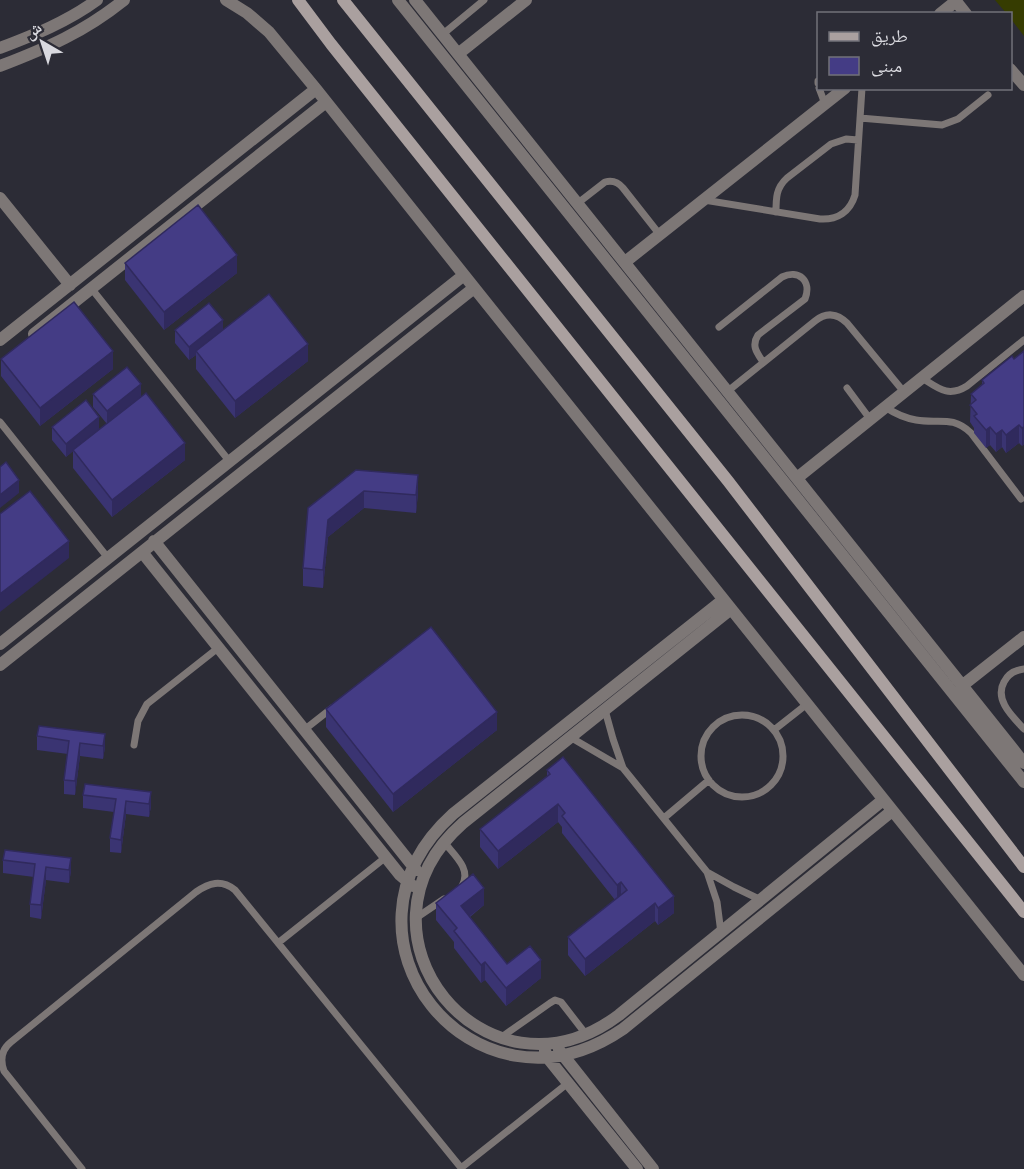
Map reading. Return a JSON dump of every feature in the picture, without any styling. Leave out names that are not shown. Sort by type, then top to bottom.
[{"type":"street","points":[[0,48],[43,32],[97,0]]},
{"type":"street","points":[[0,66],[66,39],[124,0]]},
{"type":"street","points":[[226,0],[247,13],[269,32],[316,88],[1024,975]]},
{"type":"street","points":[[298,0],[1024,912]]},
{"type":"street","points":[[343,0],[728,481],[1024,867]]},
{"type":"street","points":[[399,0],[1024,782]]},
{"type":"street","points":[[415,0],[1024,763]]},
{"type":"street","points":[[458,54],[526,0]]},
{"type":"street","points":[[942,12],[955,0],[964,12]]},
{"type":"street","points":[[1012,70],[1024,85]]},
{"type":"street","points":[[0,340],[316,88]]},
{"type":"street","points":[[626,262],[842,90]]},
{"type":"street","points":[[27,339],[326,102]]},
{"type":"street","points":[[0,198],[70,285]]},
{"type":"street","points":[[0,644],[464,275]]},
{"type":"street","points":[[0,665],[474,288]]},
{"type":"street","points":[[797,478],[1024,296]]},
{"type":"street","points":[[154,541],[412,867],[424,877]]},
{"type":"street","points":[[142,552],[386,857],[407,882],[420,890]]},
{"type":"street","points":[[163,578],[175,567]]},
{"type":"street","points":[[727,604],[605,710],[463,823],[444,842],[424,877],[416,918],[418,946],[422,960],[442,997],[468,1021],[501,1038],[544,1044],[587,1035],[614,1020],[884,800]]},
{"type":"street","points":[[727,604],[453,814],[425,843],[407,882],[402,927],[406,956],[417,984],[433,1009],[455,1030],[481,1045],[509,1054],[524,1057],[547,1057],[583,1050],[597,1044],[623,1029],[892,811]]},
{"type":"street","points":[[963,686],[1024,637]]},
{"type":"street","points":[[557,1043],[562,1055],[654,1169]]},
{"type":"street","points":[[544,1044],[547,1057],[637,1169]]},
{"type":"lane","points":[[443,34],[484,0]]},
{"type":"lane","points":[[820,90],[825,104]]},
{"type":"lane","points":[[704,200],[826,219],[845,212],[855,195],[862,90]]},
{"type":"lane","points":[[860,118],[942,125],[958,119],[988,95]]},
{"type":"lane","points":[[776,212],[776,196],[783,182],[831,144],[841,140],[858,140]]},
{"type":"lane","points":[[578,203],[605,182],[617,182],[660,235]]},
{"type":"lane","points":[[719,327],[782,277],[794,274],[802,278],[808,290],[805,299],[756,338],[755,350],[763,362]]},
{"type":"lane","points":[[91,288],[230,462]]},
{"type":"lane","points":[[728,391],[819,318],[824,315],[834,315],[847,323],[904,392]]},
{"type":"lane","points":[[922,378],[941,390],[957,391],[967,386],[1024,340]]},
{"type":"lane","points":[[847,388],[870,419]]},
{"type":"lane","points":[[885,407],[908,418],[925,421],[947,420],[960,425],[971,433],[1021,499]]},
{"type":"lane","points":[[0,422],[108,558]]},
{"type":"lane","points":[[134,745],[138,721],[147,704],[218,648]]},
{"type":"lane","points":[[1024,669],[1008,676],[1004,680],[1001,691],[1006,707],[1024,729]]},
{"type":"lane","points":[[304,730],[340,702]]},
{"type":"lane","points":[[774,730],[807,704]]},
{"type":"lane","points":[[605,710],[623,768]]},
{"type":"lane","points":[[745,715],[761,719],[774,730],[782,744],[784,761],[778,776],[768,789],[753,796],[736,797],[721,791],[709,780],[702,765],[702,748],[714,726],[729,717],[745,715]]},
{"type":"lane","points":[[570,737],[623,768],[708,872],[761,900]]},
{"type":"lane","points":[[664,818],[709,780]]},
{"type":"lane","points":[[444,842],[466,872],[466,880],[459,889]]},
{"type":"lane","points":[[278,943],[386,857]]},
{"type":"lane","points":[[708,872],[717,902],[721,933]]},
{"type":"lane","points":[[82,1169],[4,1071],[2,1055],[7,1045],[196,892],[210,884],[221,883],[235,890],[462,1168],[568,1083]]},
{"type":"lane","points":[[416,918],[450,895]]},
{"type":"lane","points":[[501,1038],[555,1000],[563,1004],[587,1035]]},
{"type":"green space","points":[[995,0],[1024,0],[1024,36],[1012,20],[1012,12],[1005,12]]},
{"type":"building","points":[[198,205],[237,255],[164,312],[125,263]]},
{"type":"building","points":[[269,294],[308,344],[235,401],[196,351]]},
{"type":"building","points":[[74,302],[113,351],[40,408],[1,359]]},
{"type":"building","points":[[209,303],[223,320],[189,347],[175,330]]},
{"type":"building","points":[[1024,351],[1024,427],[1019,425],[1006,435],[1002,430],[996,434],[990,427],[986,430],[974,416],[977,414],[970,405],[976,400],[971,394],[984,383],[982,380],[1012,356],[1014,359]]},
{"type":"building","points":[[127,367],[141,384],[107,411],[93,394]]},
{"type":"building","points":[[146,393],[185,443],[112,500],[73,450]]},
{"type":"building","points":[[86,400],[99,417],[66,444],[52,427]]},
{"type":"building","points":[[6,462],[19,480],[0,495],[0,467]]},
{"type":"building","points":[[356,470],[418,475],[416,495],[364,491],[328,520],[323,570],[303,568],[308,508]]},
{"type":"building","points":[[30,491],[69,541],[0,594],[0,514]]},
{"type":"building","points":[[431,627],[497,712],[393,794],[326,709]]},
{"type":"building","points":[[39,726],[105,734],[103,746],[80,743],[75,781],[64,780],[69,741],[37,736]]},
{"type":"building","points":[[563,757],[674,896],[658,908],[655,903],[585,959],[568,937],[627,890],[621,882],[617,885],[562,816],[565,813],[558,804],[498,851],[480,829],[550,774],[547,770]]},
{"type":"building","points":[[85,784],[151,792],[149,804],[126,801],[121,840],[110,838],[116,799],[83,795]]},
{"type":"building","points":[[5,850],[71,858],[69,870],[46,867],[41,905],[30,904],[35,864],[3,860]]},
{"type":"building","points":[[473,874],[484,888],[461,906],[507,964],[530,946],[541,960],[506,988],[485,962],[481,965],[454,931],[457,928],[436,903]]}]
